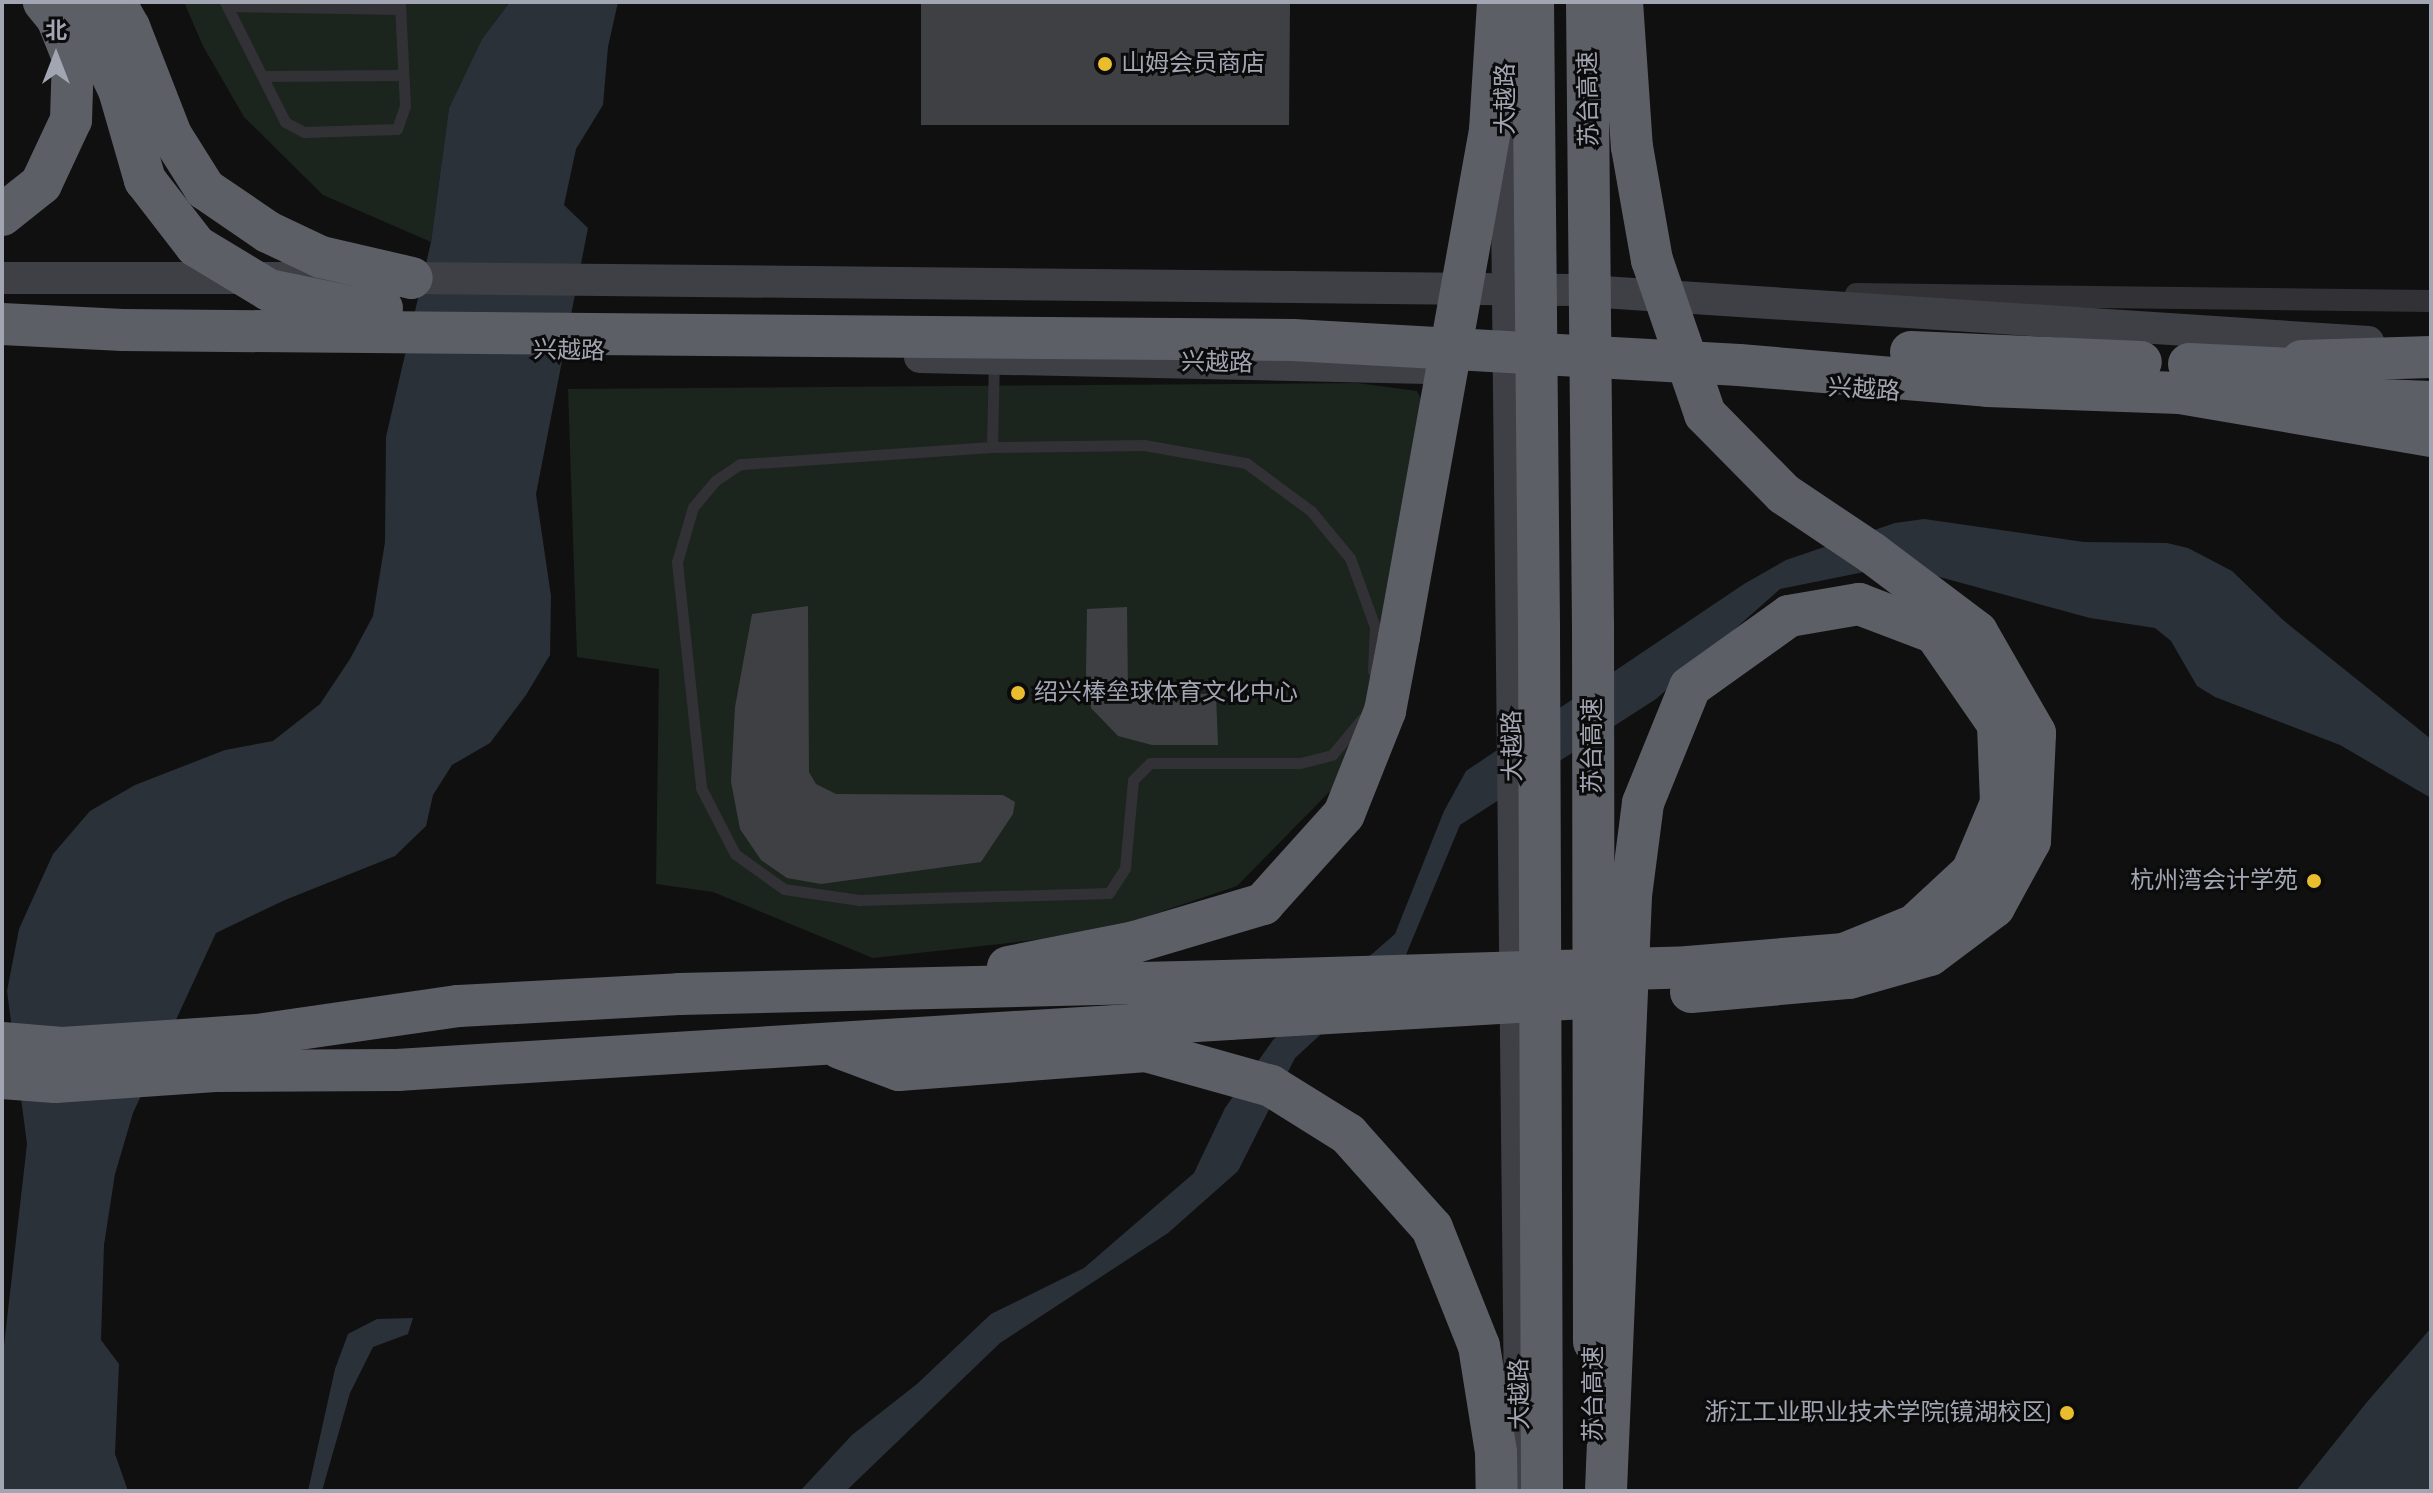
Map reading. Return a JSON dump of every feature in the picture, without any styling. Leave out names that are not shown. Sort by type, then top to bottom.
[{"type":"highway","points":[[115,2],[129,27],[171,135],[205,189],[268,232],[321,257],[412,278]]},
{"type":"highway","points":[[877,991],[1135,942],[1263,904],[1344,814],[1385,711],[1490,130],[1498,2]]},
{"type":"highway","points":[[1533,2],[1542,1491]]},
{"type":"highway","name":"苏台高速","points":[[1587,2],[1593,425],[1594,1491]]},
{"type":"highway","points":[[2,1078],[55,1082],[215,1071],[397,1070],[1691,992],[1849,978],[1930,955],[1994,907],[2030,841],[2035,733],[1977,632],[1872,553],[1784,494],[1705,414],[1652,260],[1632,147],[1622,2]]},
{"type":"highway","points":[[2,215],[41,184],[71,120],[73,58],[59,7]]},
{"type":"highway","points":[[59,7],[119,90],[145,180],[196,246],[269,290],[352,307],[1293,318],[2184,379],[2431,402]]},
{"type":"highway","points":[[2,324],[138,330],[1293,340],[1739,365],[1987,386],[2431,375]]},
{"type":"highway","points":[[2,352],[61,341]]},
{"type":"highway","points":[[2184,379],[2431,357]]},
{"type":"highway","points":[[2184,379],[2431,436]]},
{"type":"highway","points":[[2,1043],[62,1048],[257,1035],[459,1006],[679,994],[877,991],[1240,980],[1549,972],[1627,969],[1642,969],[1673,968],[1844,954],[1915,925],[1972,872],[2001,803],[1998,724],[1935,633],[1859,604],[1789,616],[1690,687],[1643,803],[1631,896],[1628,959],[1628,974],[1626,1006],[1621,1147],[1613,1319],[1608,1460],[1606,1491]]},
{"type":"highway","points":[[828,1043],[899,1070],[1146,1051],[1271,1086],[1348,1134],[1432,1228],[1479,1346],[1496,1452],[1497,1491]]},
{"type":"main road","name":"大越路","points":[[1506,2],[1521,1491]]},
{"type":"main road","points":[[1603,2],[1614,1491]]},
{"type":"main road","points":[[2,278],[593,279],[1508,288],[2431,346]]},
{"type":"main road","name":"兴越路","points":[[2,336],[61,341],[1509,370],[2431,422]]},
{"type":"street","points":[[1605,292],[2431,301]]},
{"type":"lane","points":[[226,4],[400,6],[405,106],[397,129],[304,132],[285,122],[226,4]]},
{"type":"lane","points":[[263,76],[403,75]]},
{"type":"lane","points":[[992,447],[994,359]]},
{"type":"lane","points":[[1364,711],[1360,724],[1332,755],[1300,763],[1150,763],[1133,780],[1125,868],[1109,893],[859,900],[784,889],[735,854],[701,788],[677,562],[693,507],[715,481],[740,464],[992,447],[1144,445],[1246,463],[1311,511],[1350,558],[1375,627],[1373,685]]},
{"type":"shaded area","points":[[184,2],[510,2],[482,39],[449,108],[431,242],[323,195],[244,117],[203,46]]},
{"type":"shaded area","points":[[510,2],[618,2],[608,47],[603,105],[576,149],[564,205],[588,228],[536,494],[551,596],[550,655],[526,695],[490,743],[452,765],[433,795],[426,826],[395,856],[285,900],[216,933],[133,1113],[115,1174],[104,1245],[101,1340],[119,1364],[115,1454],[128,1491],[2,1491],[2,1363],[27,1144],[7,991],[19,929],[53,854],[90,811],[135,785],[225,750],[273,741],[320,704],[350,659],[373,616],[385,542],[386,437],[431,242],[449,108],[482,39]]},
{"type":"shaded area","name":"绍兴棒垒球体育文化中心","points":[[1357,383],[1417,391],[1426,409],[1371,717],[1341,780],[1237,886],[1098,933],[873,958],[713,892],[656,884],[659,669],[577,657],[568,389]]},
{"type":"shaded area","points":[[1924,519],[2084,542],[2167,543],[2188,548],[2232,571],[2283,620],[2431,739],[2431,798],[2340,745],[2215,697],[2197,686],[2171,641],[2155,628],[2090,618],[1936,576],[1864,572],[1780,589],[1656,699],[1460,825],[1405,957],[1295,1058],[1238,1171],[1168,1233],[1000,1343],[846,1491],[800,1491],[852,1435],[917,1384],[991,1314],[1084,1268],[1194,1173],[1225,1108],[1273,1040],[1395,934],[1444,811],[1466,771],[1744,584],[1786,560],[1895,523]]},
{"type":"shaded area","points":[[413,1318],[408,1334],[373,1347],[350,1393],[322,1491],[308,1491],[335,1369],[348,1334],[377,1319]]},
{"type":"shaded area","points":[[2431,1328],[2431,1491],[2296,1491],[2367,1402]]},
{"type":"building","name":"山姆会员商店","points":[[921,2],[1290,2],[1289,125],[921,125]]},
{"type":"building","points":[[808,606],[809,772],[816,784],[836,794],[1003,795],[1015,802],[1013,814],[981,862],[821,884],[787,878],[761,860],[740,829],[731,782],[735,707],[752,614]]},
{"type":"building","points":[[1127,607],[1128,693],[1216,694],[1218,745],[1152,745],[1118,736],[1091,708],[1086,674],[1087,609]]},
{"type":"place","name":"山姆会员商店","points":[[1105,64]]},
{"type":"place","name":"绍兴棒垒球体育文化中心","points":[[1018,693]]},
{"type":"place","name":"杭州湾会计学苑","points":[[2314,881]]},
{"type":"place","name":"浙江工业职业技术学院(镜湖校区)","points":[[2067,1413]]}]
